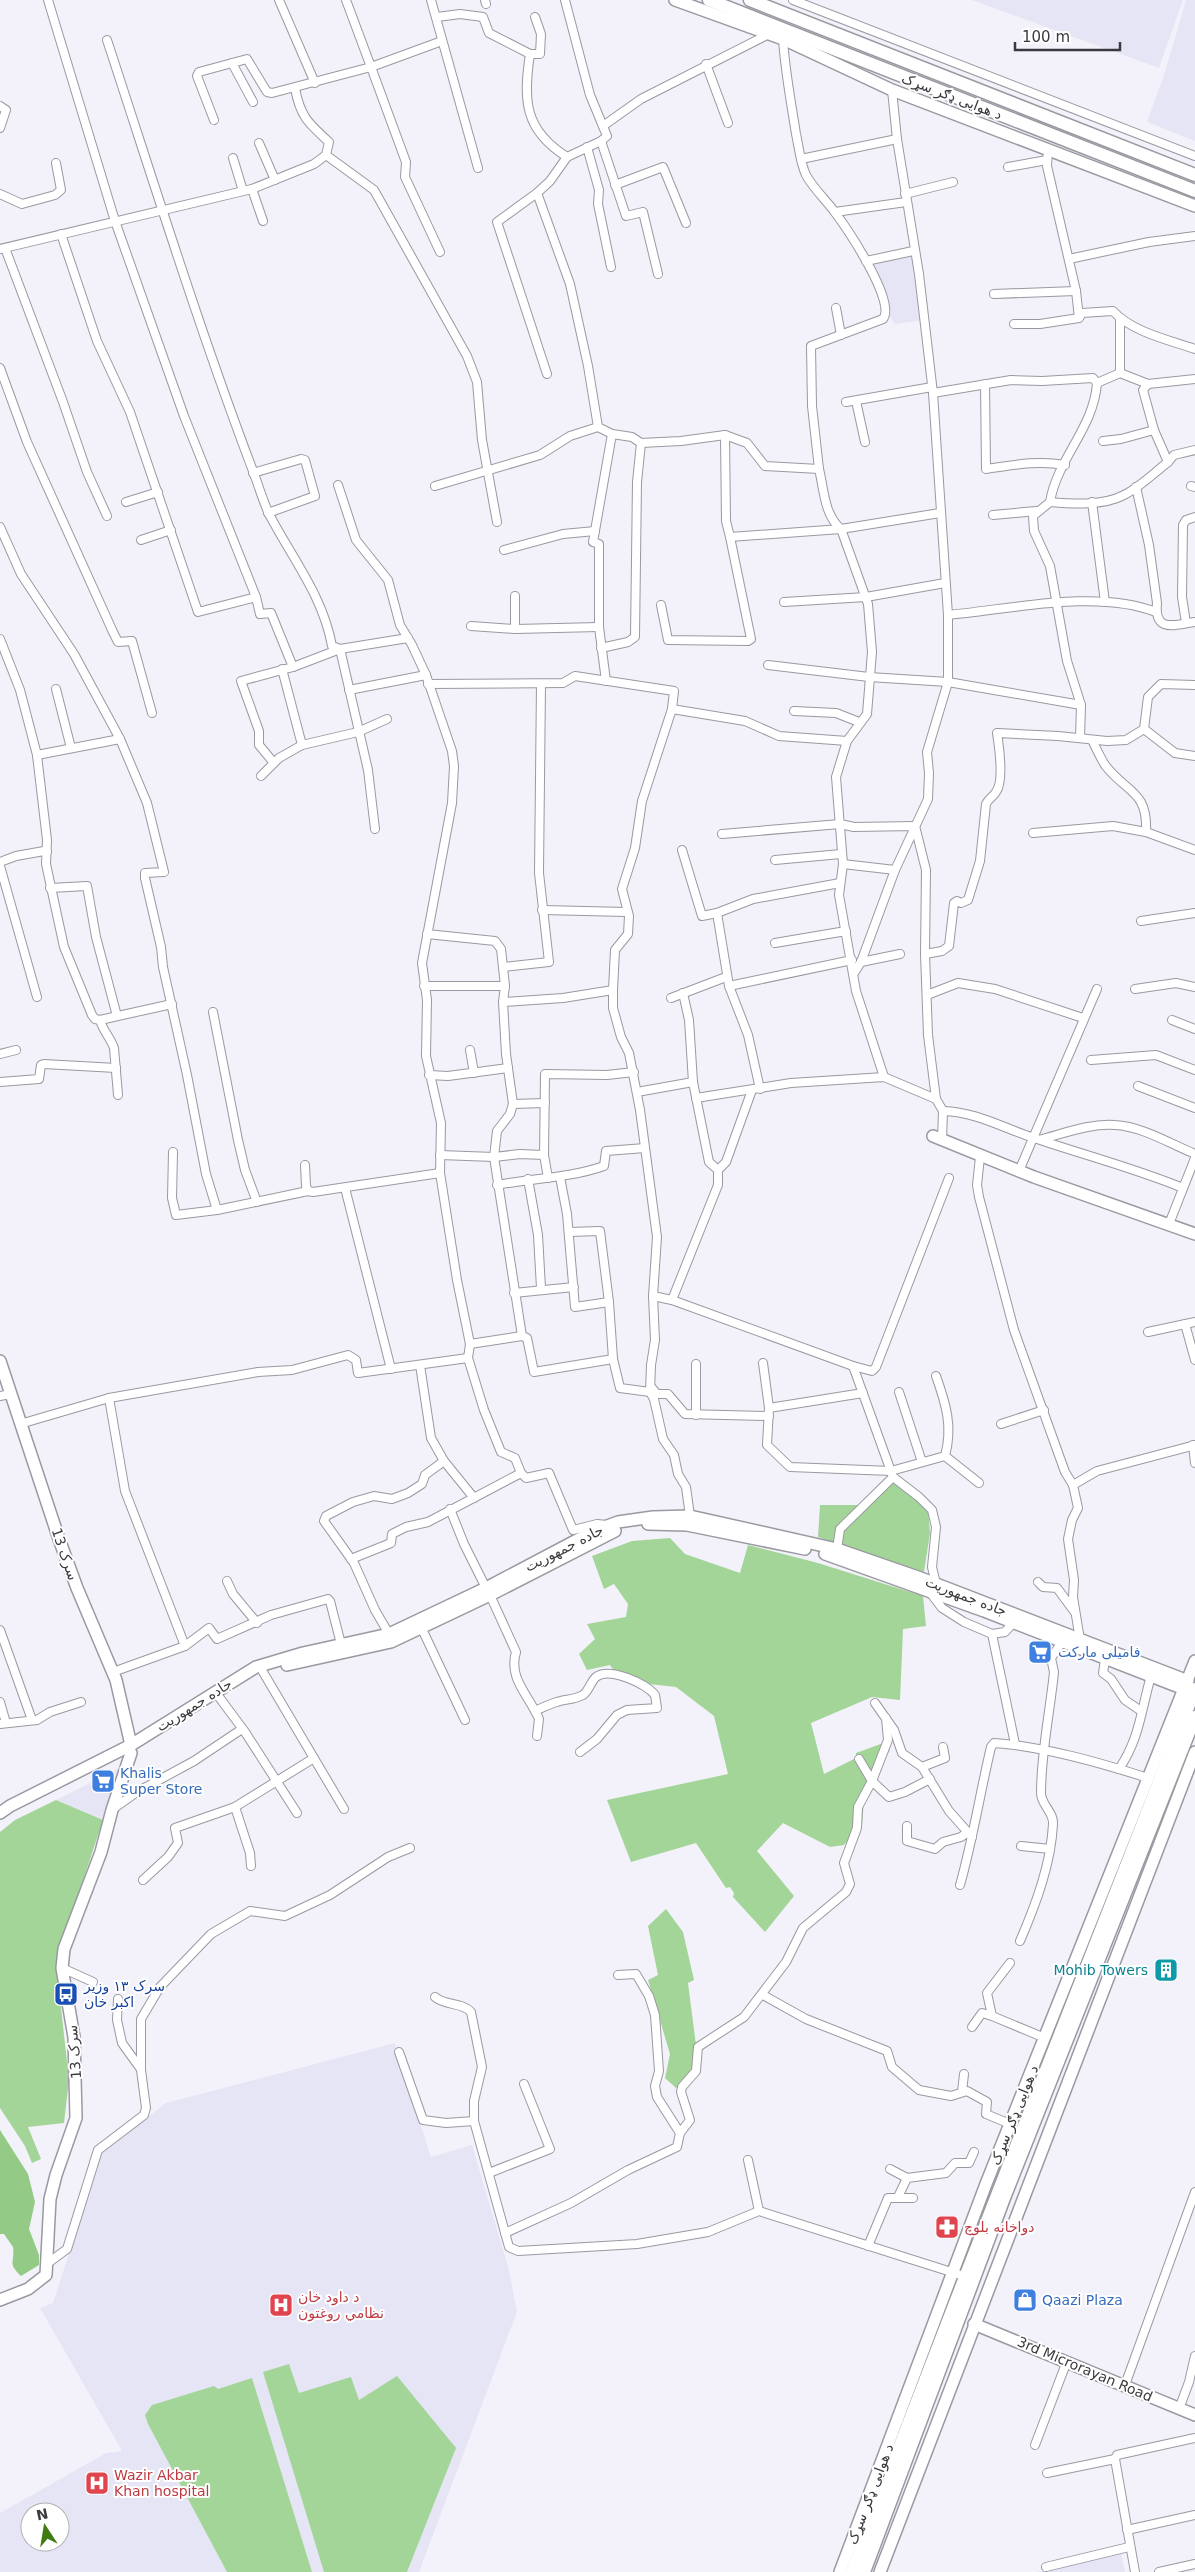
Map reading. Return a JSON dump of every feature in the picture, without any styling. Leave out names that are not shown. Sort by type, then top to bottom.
[{"type":"main road","points":[[675,0],[767,35],[786,36],[892,90],[1048,154],[1195,206]]},
{"type":"main road","name":"د هوایی ډګر سړک","points":[[709,0],[786,36],[1195,191]]},
{"type":"main road","name":"د هوایی ډګر سړک","points":[[750,0],[1195,175]]},
{"type":"main road","points":[[786,36],[795,18]]},
{"type":"main road","points":[[938,1138],[980,1157],[1195,1234]]},
{"type":"main road","name":"سرک 13","points":[[0,1361],[5,1395],[20,1424],[77,1588],[113,1672],[131,1749],[101,1852],[64,1949],[62,1968],[74,2037],[76,2118],[50,2199],[46,2275],[37,2284],[0,2300]]},
{"type":"main road","name":"جاده جمهوریت","points":[[216,1695],[263,1672],[296,1662],[391,1642],[422,1629],[594,1531],[609,1525],[653,1517],[690,1516],[733,1524],[837,1549],[1013,1623],[1192,1692]]},
{"type":"main road","name":"جاده جمهوریت","points":[[0,1822],[14,1812],[131,1749],[256,1667],[341,1644],[389,1634],[488,1591],[597,1538],[618,1530],[649,1524],[686,1525],[833,1556],[933,1588],[1080,1640],[1192,1692]]},
{"type":"main road","name":"د هوایی ډګر سړک","points":[[840,2572],[959,2274],[1010,2124],[1148,1778],[1192,1692],[1195,1661]]},
{"type":"main road","points":[[852,2572],[959,2274],[1192,1692]]},
{"type":"main road","points":[[864,2572],[1004,2198],[1195,1717]]},
{"type":"main road","name":"جاده جمهوریت","points":[[0,1813],[10,1806],[131,1749]]},
{"type":"main road","points":[[880,2572],[1195,1752]]},
{"type":"main road","name":"3rd Microrayan Road","points":[[974,2324],[1195,2415]]},
{"type":"street","points":[[48,0],[115,221],[184,416],[256,597],[260,614],[271,613],[293,667]]},
{"type":"street","points":[[279,0],[315,83]]},
{"type":"street","points":[[346,0],[406,162],[405,177],[440,252]]},
{"type":"street","points":[[431,0],[478,168]]},
{"type":"street","points":[[547,374],[496,222],[537,193],[550,181],[567,157],[601,141],[607,136],[590,96],[565,0]]},
{"type":"street","points":[[793,0],[1195,156]]},
{"type":"street","points":[[437,17],[460,14],[483,16],[489,33],[530,54],[540,54],[541,34],[535,17]]},
{"type":"street","points":[[603,126],[641,99],[674,84],[706,64],[767,35]]},
{"type":"street","points":[[786,36],[785,68],[801,159],[806,175],[835,212],[866,261],[879,286],[886,315],[882,319],[810,348],[812,406],[819,469],[828,508],[835,524],[841,529],[866,597],[872,638],[868,710],[866,717],[859,722],[847,741],[836,776],[842,864],[840,909],[868,1032],[884,1077]]},
{"type":"street","points":[[107,40],[163,210],[268,513],[314,592],[329,632],[332,646],[340,649]]},
{"type":"street","points":[[214,120],[197,74],[244,59],[249,60],[269,93],[315,83],[371,67],[442,41]]},
{"type":"street","points":[[530,54],[526,104],[529,113],[551,147],[567,157]]},
{"type":"street","points":[[232,63],[253,102]]},
{"type":"street","points":[[706,64],[728,123]]},
{"type":"street","points":[[107,516],[86,472],[63,402],[3,249],[247,190],[314,164],[326,155],[329,142],[306,121],[299,108],[295,88]]},
{"type":"street","points":[[854,973],[861,962],[895,870],[928,799],[930,773],[927,752],[948,682],[948,615],[932,390],[919,274],[913,251],[905,198],[892,90]]},
{"type":"street","points":[[0,106],[4,108],[6,113],[0,128]]},
{"type":"street","points":[[801,159],[897,139]]},
{"type":"street","points":[[601,141],[626,216],[643,212],[658,274]]},
{"type":"street","points":[[260,143],[275,180]]},
{"type":"street","points":[[587,147],[599,190],[598,204],[611,267]]},
{"type":"street","points":[[1008,167],[1048,154],[1076,290],[1079,318]]},
{"type":"street","points":[[326,155],[374,190],[467,356],[477,382],[486,470],[497,522]]},
{"type":"street","points":[[233,158],[263,220]]},
{"type":"street","points":[[0,194],[22,204],[55,195],[61,190],[56,163]]},
{"type":"street","points":[[615,185],[663,167],[686,223]]},
{"type":"street","points":[[835,212],[905,198],[953,182]]},
{"type":"street","points":[[537,193],[570,284],[588,366],[598,427]]},
{"type":"street","points":[[61,234],[97,341],[130,412],[172,530],[198,612],[256,597]]},
{"type":"street","points":[[1069,259],[1149,242],[1195,236]]},
{"type":"street","points":[[866,261],[913,251]]},
{"type":"street","points":[[994,294],[1076,290]]},
{"type":"street","points":[[836,308],[841,335]]},
{"type":"street","points":[[1079,318],[1082,312],[1113,311],[1120,319],[1157,336],[1195,349]]},
{"type":"street","points":[[1014,324],[1040,324],[1079,318]]},
{"type":"street","points":[[1120,319],[1120,372]]},
{"type":"street","points":[[0,368],[28,442],[113,632],[118,642],[132,641],[152,713]]},
{"type":"street","points":[[1097,383],[1120,372],[1148,384],[1195,379]]},
{"type":"street","points":[[846,402],[985,384],[1093,378],[1097,383],[1093,407],[1086,425],[1064,465],[1050,502]]},
{"type":"street","points":[[985,384],[986,469],[1026,463],[1047,462],[1064,465]]},
{"type":"street","points":[[1148,384],[1143,390],[1154,430],[1168,462]]},
{"type":"street","points":[[856,401],[864,442]]},
{"type":"street","points":[[435,486],[540,455],[570,436],[598,427],[612,434],[632,437],[641,443],[680,441],[725,435],[747,443],[765,466],[819,469]]},
{"type":"street","points":[[1103,441],[1121,439],[1154,430]]},
{"type":"street","points":[[606,681],[599,627],[600,544],[593,542],[612,434]]},
{"type":"street","points":[[662,605],[668,640],[748,641],[751,639],[726,521],[725,435]]},
{"type":"street","points":[[601,648],[628,642],[635,637],[637,482],[641,443]]},
{"type":"street","points":[[1080,738],[1081,705],[1067,661],[1050,566],[1034,531],[1033,516],[1036,511],[1050,502],[1092,502],[1123,496],[1168,462],[1174,455],[1195,450]]},
{"type":"street","points":[[253,473],[301,459],[305,460],[315,496],[268,513]]},
{"type":"street","points":[[338,485],[356,540],[388,580],[400,625],[426,675],[452,751],[454,766],[452,803],[422,963],[427,1000],[426,1056],[441,1123],[440,1173],[457,1280],[470,1344],[468,1358],[484,1410],[501,1452],[516,1458],[521,1474],[526,1478],[549,1473],[573,1530],[597,1524],[609,1525]]},
{"type":"street","points":[[1136,487],[1149,545],[1157,603],[1156,612],[1160,623],[1165,626],[1195,622]]},
{"type":"street","points":[[126,502],[158,492]]},
{"type":"street","points":[[1092,502],[1105,602]]},
{"type":"street","points":[[993,515],[1036,511]]},
{"type":"street","points":[[730,537],[841,529],[940,513]]},
{"type":"street","points":[[1186,623],[1182,597],[1183,525],[1186,520],[1195,516]]},
{"type":"street","points":[[0,527],[21,574],[74,654],[120,739],[147,803],[164,872],[145,873],[145,878],[206,1174],[217,1210]]},
{"type":"street","points":[[141,540],[172,530]]},
{"type":"street","points":[[504,550],[563,534],[595,530]]},
{"type":"street","points":[[784,602],[866,597],[945,583]]},
{"type":"street","points":[[515,629],[516,596]]},
{"type":"street","points":[[948,615],[1058,604],[1105,602],[1141,607],[1156,612]]},
{"type":"street","points":[[471,626],[515,629],[599,627]]},
{"type":"street","points":[[274,763],[259,745],[259,731],[241,681],[293,667],[340,649],[408,638]]},
{"type":"street","points":[[0,639],[20,690],[37,755],[47,852],[46,864],[64,947],[92,1015],[95,1019],[100,1020],[172,1004]]},
{"type":"street","points":[[340,649],[368,770],[375,829]]},
{"type":"street","points":[[768,665],[869,677],[948,682],[1081,705]]},
{"type":"street","points":[[282,669],[302,745]]},
{"type":"street","points":[[349,690],[426,675]]},
{"type":"street","points":[[428,684],[563,683],[575,676],[674,691],[672,709],[642,801],[635,848],[622,889],[627,912],[628,934],[614,950],[613,1008],[634,1072],[656,1238],[653,1296],[655,1340],[650,1389],[663,1439],[674,1455],[678,1474],[686,1487],[690,1516]]},
{"type":"street","points":[[503,967],[550,962],[542,910],[538,822],[542,755],[541,684]]},
{"type":"street","points":[[1144,729],[1148,697],[1161,684],[1195,685]]},
{"type":"street","points":[[56,689],[71,748]]},
{"type":"street","points":[[672,709],[744,721],[779,736],[847,741]]},
{"type":"street","points":[[794,711],[836,713],[859,722]]},
{"type":"street","points":[[261,776],[274,763],[302,745],[358,732],[388,719]]},
{"type":"street","points":[[925,954],[942,951],[949,946],[954,903],[968,900],[980,861],[986,804],[990,797],[996,793],[1000,783],[997,733],[1092,740],[1126,740],[1144,729]]},
{"type":"street","points":[[1144,729],[1175,753],[1195,756]]},
{"type":"street","points":[[37,755],[120,739]]},
{"type":"street","points":[[1092,740],[1104,764],[1141,801],[1147,813],[1146,832]]},
{"type":"street","points":[[722,834],[840,824],[854,827],[915,826]]},
{"type":"street","points":[[915,826],[926,870],[925,954],[928,1035],[936,1099],[943,1111],[938,1138]]},
{"type":"street","points":[[1033,833],[1113,826],[1146,832],[1195,850]]},
{"type":"street","points":[[0,862],[16,856],[44,850],[47,852]]},
{"type":"street","points":[[682,850],[702,916],[717,913],[753,899],[840,883]]},
{"type":"street","points":[[775,860],[841,854]]},
{"type":"street","points":[[842,864],[895,870]]},
{"type":"street","points":[[0,866],[37,997]]},
{"type":"street","points":[[50,888],[87,886],[96,937],[117,1016]]},
{"type":"street","points":[[542,910],[566,908],[627,912]]},
{"type":"street","points":[[717,913],[726,977],[748,1035],[760,1089]]},
{"type":"street","points":[[1140,921],[1195,913]]},
{"type":"street","points":[[775,943],[846,931]]},
{"type":"street","points":[[427,934],[495,940],[501,949],[505,986],[503,1002],[508,1068],[512,1083],[513,1104],[510,1114],[497,1131],[494,1157],[522,1336]]},
{"type":"street","points":[[861,962],[900,954]]},
{"type":"street","points":[[729,986],[852,960]]},
{"type":"street","points":[[671,998],[726,977]]},
{"type":"street","points":[[927,995],[958,983],[995,989],[1083,1018]]},
{"type":"street","points":[[1135,989],[1176,983],[1195,988]]},
{"type":"street","points":[[424,986],[505,986]]},
{"type":"street","points":[[1019,1171],[1037,1139],[1083,1018],[1097,989]]},
{"type":"street","points":[[503,1002],[563,998],[613,990]]},
{"type":"street","points":[[683,993],[688,1020],[696,1098],[709,1162],[718,1170]]},
{"type":"street","points":[[213,1012],[238,1140],[245,1170],[257,1202]]},
{"type":"street","points":[[100,1020],[106,1036],[111,1040],[114,1048],[118,1095]]},
{"type":"street","points":[[1172,1020],[1195,1029]]},
{"type":"street","points":[[0,1054],[16,1050]]},
{"type":"street","points":[[470,1050],[474,1073]]},
{"type":"street","points":[[1091,1060],[1156,1054],[1195,1070]]},
{"type":"street","points":[[0,1082],[39,1079],[42,1065],[44,1064],[116,1068]]},
{"type":"street","points":[[429,1075],[448,1076],[508,1068]]},
{"type":"street","points":[[548,1178],[544,1155],[545,1074],[607,1075],[634,1072]]},
{"type":"street","points":[[696,1098],[791,1084],[884,1077],[936,1099]]},
{"type":"street","points":[[637,1092],[693,1082]]},
{"type":"street","points":[[1138,1086],[1195,1108]]},
{"type":"street","points":[[672,1300],[718,1184],[718,1170],[726,1162],[752,1090]]},
{"type":"street","points":[[513,1104],[545,1103]]},
{"type":"street","points":[[943,1111],[964,1112],[1037,1139],[1120,1164],[1183,1188]]},
{"type":"street","points":[[1037,1139],[1101,1125],[1117,1125],[1139,1131],[1195,1156],[1169,1224]]},
{"type":"street","points":[[497,1185],[528,1179],[560,1177],[604,1166],[606,1151],[645,1148]]},
{"type":"street","points":[[173,1152],[172,1198],[176,1214],[217,1210],[308,1190],[313,1192],[345,1188],[440,1173]]},
{"type":"street","points":[[440,1155],[494,1157],[544,1155]]},
{"type":"street","points":[[980,1157],[977,1185],[979,1196],[1014,1330],[1065,1472],[1073,1484],[1078,1508],[1072,1520],[1068,1539],[1074,1580],[1072,1597],[1080,1640]]},
{"type":"street","points":[[305,1164],[308,1190]]},
{"type":"street","points":[[560,1177],[569,1232],[575,1307],[609,1302]]},
{"type":"street","points":[[653,1296],[672,1300],[853,1366],[872,1371],[876,1367],[948,1178]]},
{"type":"street","points":[[528,1179],[538,1235],[540,1288]]},
{"type":"street","points":[[345,1188],[391,1369]]},
{"type":"street","points":[[569,1232],[600,1231],[609,1302],[613,1359],[620,1388],[650,1389],[657,1394],[668,1394],[682,1412],[696,1415],[769,1412],[863,1393]]},
{"type":"street","points":[[514,1293],[540,1288],[574,1287]]},
{"type":"street","points":[[1148,1332],[1195,1322]]},
{"type":"street","points":[[1186,1324],[1195,1360]]},
{"type":"street","points":[[470,1344],[522,1336],[527,1338],[534,1372],[613,1359]]},
{"type":"street","points":[[20,1424],[109,1398],[258,1372],[292,1370],[348,1355],[356,1360],[358,1373],[468,1358]]},
{"type":"street","points":[[763,1362],[769,1412],[767,1445],[790,1467],[892,1474]]},
{"type":"street","points":[[696,1364],[696,1415]]},
{"type":"street","points":[[420,1365],[431,1438],[444,1461],[474,1498]]},
{"type":"street","points":[[853,1366],[892,1474],[920,1497],[932,1510],[936,1527],[932,1567],[933,1588],[942,1608],[964,1622],[992,1634],[1005,1632],[1013,1623]]},
{"type":"street","points":[[936,1376],[946,1403],[949,1424],[948,1443],[944,1456]]},
{"type":"street","points":[[899,1392],[922,1462]]},
{"type":"street","points":[[109,1398],[125,1491],[185,1646]]},
{"type":"street","points":[[1001,1424],[1044,1410]]},
{"type":"street","points":[[1073,1484],[1098,1471],[1194,1445],[1195,1463]]},
{"type":"street","points":[[837,1549],[840,1529],[892,1474],[922,1462],[944,1456]]},
{"type":"street","points":[[944,1456],[979,1483]]},
{"type":"street","points":[[389,1634],[375,1610],[351,1559],[324,1521],[326,1516],[353,1502],[374,1496],[392,1499],[408,1493],[422,1484],[425,1475],[444,1461]]},
{"type":"street","points":[[351,1559],[391,1543],[392,1534],[399,1530],[428,1522],[521,1474]]},
{"type":"street","points":[[450,1509],[464,1544],[516,1652],[512,1666],[527,1701],[535,1710],[539,1719],[536,1736]]},
{"type":"street","points":[[227,1581],[233,1594],[256,1623]]},
{"type":"street","points":[[1038,1582],[1043,1586],[1057,1588],[1077,1616]]},
{"type":"street","points":[[113,1672],[185,1646],[209,1628],[218,1639],[271,1615],[328,1599],[332,1605],[341,1644]]},
{"type":"street","points":[[422,1629],[466,1720]]},
{"type":"street","points":[[0,1630],[32,1720]]},
{"type":"street","points":[[992,1634],[1015,1744]]},
{"type":"street","points":[[1020,1941],[1036,1900],[1050,1849],[1054,1822],[1040,1796],[1054,1672],[1051,1658],[1062,1642]]},
{"type":"street","points":[[1105,1659],[1103,1673],[1110,1679],[1125,1700],[1141,1712]]},
{"type":"street","points":[[263,1672],[344,1809]]},
{"type":"street","points":[[535,1710],[584,1694],[594,1677],[605,1672],[615,1673],[645,1687],[655,1694],[657,1708],[627,1710],[617,1715],[598,1739],[580,1752]]},
{"type":"street","points":[[1119,1769],[1129,1754],[1139,1729],[1141,1712],[1151,1676]]},
{"type":"street","points":[[216,1695],[242,1729],[297,1813]]},
{"type":"street","points":[[0,1702],[3,1723],[37,1720],[50,1712],[81,1702]]},
{"type":"street","points":[[875,1703],[894,1730],[902,1753],[922,1767],[949,1810],[970,1834]]},
{"type":"street","points":[[505,2232],[571,2203],[628,2170],[666,2154],[677,2147],[680,2133],[690,2120],[681,2092],[682,2087],[696,2071],[698,2047],[744,2017],[759,1995],[763,1995],[786,1962],[803,1928],[846,1892],[850,1884],[844,1863],[857,1828],[858,1807],[872,1781],[888,1740],[886,1718]]},
{"type":"street","points":[[112,1810],[137,1792],[194,1761],[242,1729]]},
{"type":"street","points":[[960,1885],[970,1834],[992,1744],[1015,1744],[1119,1769],[1148,1778]]},
{"type":"street","points":[[922,1767],[945,1758],[943,1746]]},
{"type":"street","points":[[143,1880],[168,1857],[178,1843],[175,1828],[235,1808],[314,1758]]},
{"type":"street","points":[[859,1759],[872,1781],[889,1797],[905,1792],[930,1779]]},
{"type":"street","points":[[235,1808],[250,1853],[251,1866]]},
{"type":"street","points":[[906,1826],[907,1842],[935,1849],[943,1842],[970,1834]]},
{"type":"street","points":[[1021,1846],[1050,1849]]},
{"type":"street","points":[[48,2263],[67,2249],[98,2150],[144,2114],[146,2098],[141,2070],[139,2024],[160,1987],[211,1934],[250,1912],[286,1916],[330,1895],[388,1857],[410,1848]]},
{"type":"street","points":[[992,2016],[993,2012],[987,1993],[1010,1964]]},
{"type":"street","points":[[62,1968],[93,1982]]},
{"type":"street","points":[[618,1975],[636,1974],[649,1996],[655,2015],[659,2071],[655,2086],[657,2097],[680,2133]]},
{"type":"street","points":[[763,1995],[806,2019],[887,2052],[892,2066],[919,2090],[951,2096],[967,2092],[987,2102],[986,2114],[1010,2124]]},
{"type":"street","points":[[435,1996],[439,2000],[467,2008],[471,2012],[482,2067],[474,2101],[474,2122],[509,2247],[518,2251],[637,2244],[708,2232],[759,2211],[959,2274]]},
{"type":"street","points":[[118,1999],[116,2020],[122,2043],[141,2070]]},
{"type":"street","points":[[972,2027],[982,2013],[1045,2038]]},
{"type":"street","points":[[399,2052],[422,2120],[446,2123],[474,2122]]},
{"type":"street","points":[[962,2092],[964,2074]]},
{"type":"street","points":[[489,2173],[550,2149],[524,2084]]},
{"type":"street","points":[[890,2168],[907,2178],[946,2173],[955,2163],[969,2163],[974,2152]]},
{"type":"street","points":[[748,2160],[759,2211]]},
{"type":"street","points":[[898,2197],[907,2178]]},
{"type":"street","points":[[1125,2385],[1195,2192]]},
{"type":"street","points":[[868,2246],[888,2198],[913,2198]]},
{"type":"street","points":[[1179,2409],[1189,2382],[1195,2356]]},
{"type":"street","points":[[1036,2445],[1067,2361]]},
{"type":"street","points":[[1048,2473],[1115,2459],[1117,2455],[1195,2438]]},
{"type":"street","points":[[1115,2459],[1129,2548],[1135,2572]]},
{"type":"street","points":[[1127,2530],[1195,2515]]},
{"type":"street","points":[[1046,2567],[1129,2548]]},
{"type":"street","points":[[1159,2572],[1195,2564]]},
{"type":"shaded area","points":[[972,0],[1183,0],[1159,68]]},
{"type":"shaded area","points":[[1186,0],[1195,0],[1195,141],[1147,122],[1165,72]]},
{"type":"shaded area","points":[[914,253],[923,320],[895,324],[890,317],[869,263]]},
{"type":"shaded area","points":[[120,1768],[103,1820],[56,1800]]},
{"type":"shaded area","name":"د داود خان نظامي روغتون","points":[[395,2043],[431,2157],[472,2145],[509,2270],[517,2312],[419,2572],[0,2572],[0,2513],[106,2453],[122,2451],[40,2308],[53,2303],[101,2154],[166,2103]]},
{"type":"shaded area","points":[[1121,2552],[1125,2572],[1036,2572]]},
{"type":"green space","points":[[893,1479],[928,1509],[930,1533],[924,1572],[818,1537],[820,1505],[859,1505]]},
{"type":"green space","points":[[670,1538],[685,1554],[740,1573],[748,1545],[818,1563],[923,1596],[926,1626],[903,1629],[900,1700],[872,1697],[811,1723],[824,1774],[856,1758],[856,1753],[886,1742],[890,1750],[865,1787],[862,1824],[844,1845],[830,1847],[783,1823],[757,1851],[794,1896],[765,1932],[733,1897],[734,1893],[730,1887],[726,1888],[696,1843],[631,1862],[607,1800],[728,1774],[714,1716],[676,1687],[621,1681],[610,1665],[587,1670],[579,1654],[595,1639],[587,1624],[626,1617],[628,1604],[614,1584],[604,1589],[592,1556],[632,1541]]},
{"type":"green space","points":[[56,1800],[103,1820],[56,1962],[69,2080],[64,2123],[28,2127],[41,2159],[32,2163],[25,2146],[0,2108],[0,1832],[15,1820]]},
{"type":"green space","points":[[666,1909],[683,1932],[694,1980],[688,1983],[696,2045],[691,2072],[676,2088],[665,2078],[670,2054],[648,1980],[658,1975],[648,1926]]},
{"type":"green space","points":[[0,2130],[28,2174],[35,2202],[29,2229],[39,2255],[39,2265],[21,2276],[12,2263],[13,2247],[4,2234],[0,2234]]},
{"type":"green space","points":[[289,2364],[299,2393],[351,2377],[359,2400],[397,2376],[456,2448],[407,2572],[324,2572],[263,2372]]},
{"type":"green space","points":[[252,2378],[312,2572],[227,2572],[148,2424],[145,2415],[152,2405],[214,2386],[218,2389]]},
{"type":"place","name":"فامیلی مارکت","points":[[1040,1652]]},
{"type":"place","name":"Khalis Super Store","points":[[103,1781]]},
{"type":"place","name":"Mohib Towers","points":[[1166,1970]]},
{"type":"place","name":"سرک ۱۳ وزیر اکبر خان","points":[[66,1994]]},
{"type":"place","name":"دواخانه بلوچ","points":[[947,2227]]},
{"type":"place","name":"Qaazi Plaza","points":[[1025,2300]]},
{"type":"place","name":"د داود خان نظامي روغتون","points":[[281,2305]]},
{"type":"place","name":"Wazir Akbar Khan hospital","points":[[97,2483]]}]
